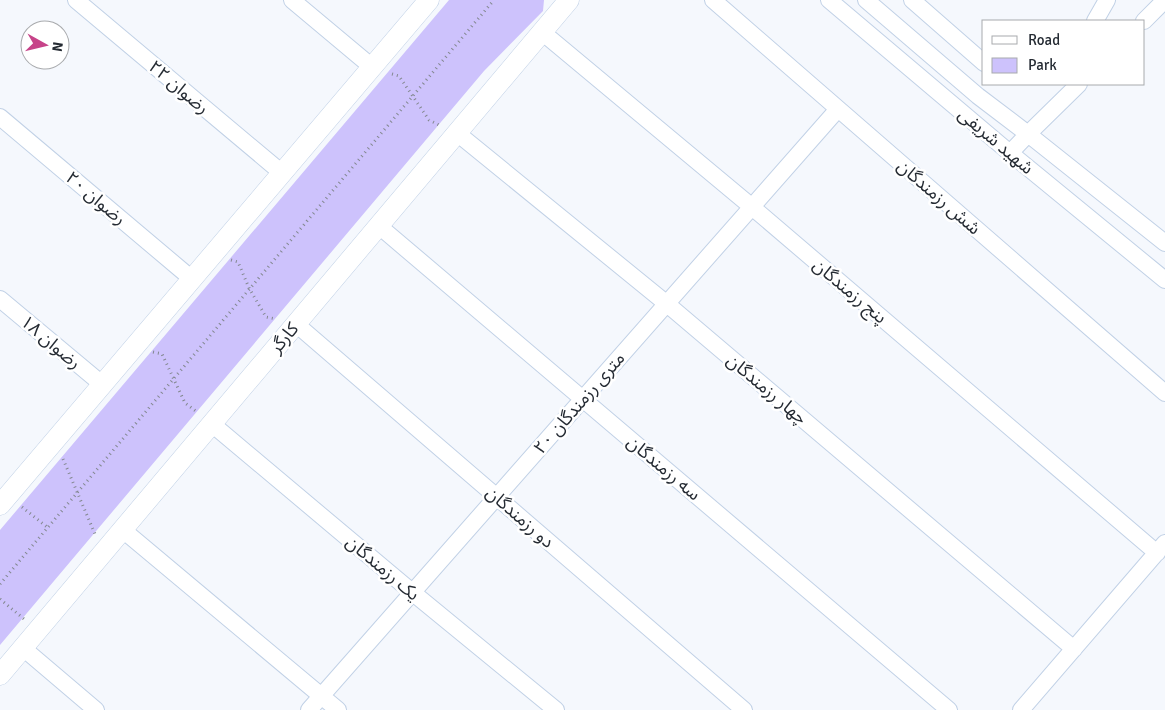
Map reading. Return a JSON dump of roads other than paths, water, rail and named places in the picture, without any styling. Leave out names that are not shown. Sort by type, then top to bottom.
[{"type":"street","name":"رضوان ۲۲","points":[[76,0],[282,173]]},
{"type":"street","points":[[292,0],[372,67]]},
{"type":"street","points":[[3,496],[103,385],[429,0]]},
{"type":"street","name":"شش رزمندگان","points":[[713,0],[1165,393]]},
{"type":"street","name":"شهید شریفی","points":[[829,0],[1010,153],[1165,280]]},
{"type":"street","name":"شهید شریفی","points":[[866,0],[978,96],[1165,243]]},
{"type":"street","points":[[912,0],[982,61]]},
{"type":"street","points":[[1096,20],[1107,0]]},
{"type":"street","name":"کارگر","points":[[0,675],[567,1]]},
{"type":"street","points":[[1145,20],[1163,6]]},
{"type":"street","name":"پنج رزمندگان","points":[[542,32],[1161,548]]},
{"type":"street","points":[[1010,153],[1078,85]]},
{"type":"street","name":"۲۰ متری رزمندگان","points":[[309,710],[838,109]]},
{"type":"street","name":"رضوان ۲۰","points":[[0,117],[192,279]]},
{"type":"street","name":"چهار رزمندگان","points":[[457,133],[667,304],[1074,649]]},
{"type":"street","name":"سه رزمندگان","points":[[379,226],[950,710]]},
{"type":"street","name":"رضوان ۱۸","points":[[0,299],[103,385]]},
{"type":"street","name":"دو رزمندگان","points":[[296,324],[744,710]]},
{"type":"street","name":"یک رزمندگان","points":[[212,424],[556,710]]},
{"type":"street","points":[[123,530],[338,710]]},
{"type":"street","points":[[1021,710],[1161,548]]},
{"type":"street","points":[[23,648],[96,710]]}]
